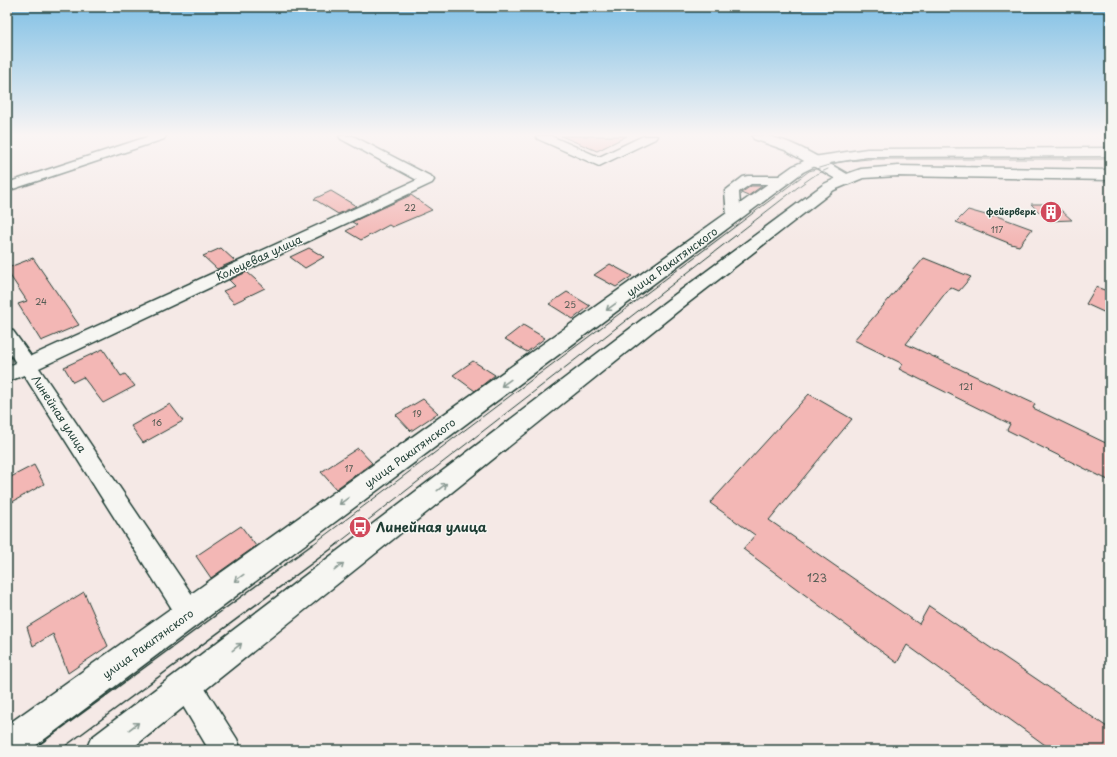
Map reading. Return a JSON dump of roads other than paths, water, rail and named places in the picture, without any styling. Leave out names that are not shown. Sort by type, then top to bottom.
[{"type":"main road","name":"улица Ракитянского","points":[[7,746],[190,614],[794,171]]},
{"type":"main road","points":[[103,750],[669,307],[817,195],[846,179],[861,174],[894,171]]},
{"type":"main road","points":[[912,171],[1108,176]]},
{"type":"street","points":[[7,187],[54,171]]},
{"type":"street","name":"Кольцевая улица","points":[[7,375],[427,180],[411,171]]},
{"type":"street","points":[[832,171],[846,179]]},
{"type":"street","name":"Линейная улица","points":[[7,335],[190,614]]},
{"type":"street","points":[[186,686],[226,750]]},
{"type":"tram line","points":[[312,545],[809,171]]},
{"type":"tram line","points":[[336,545],[802,184],[823,171]]},
{"type":"tram line","points":[[32,750],[313,544]]},
{"type":"tram line","points":[[60,750],[338,544]]},
{"type":"place","name":"фейерверк","points":[[1051,212]]},
{"type":"place","name":"Линейная улица","points":[[360,527]]}]
